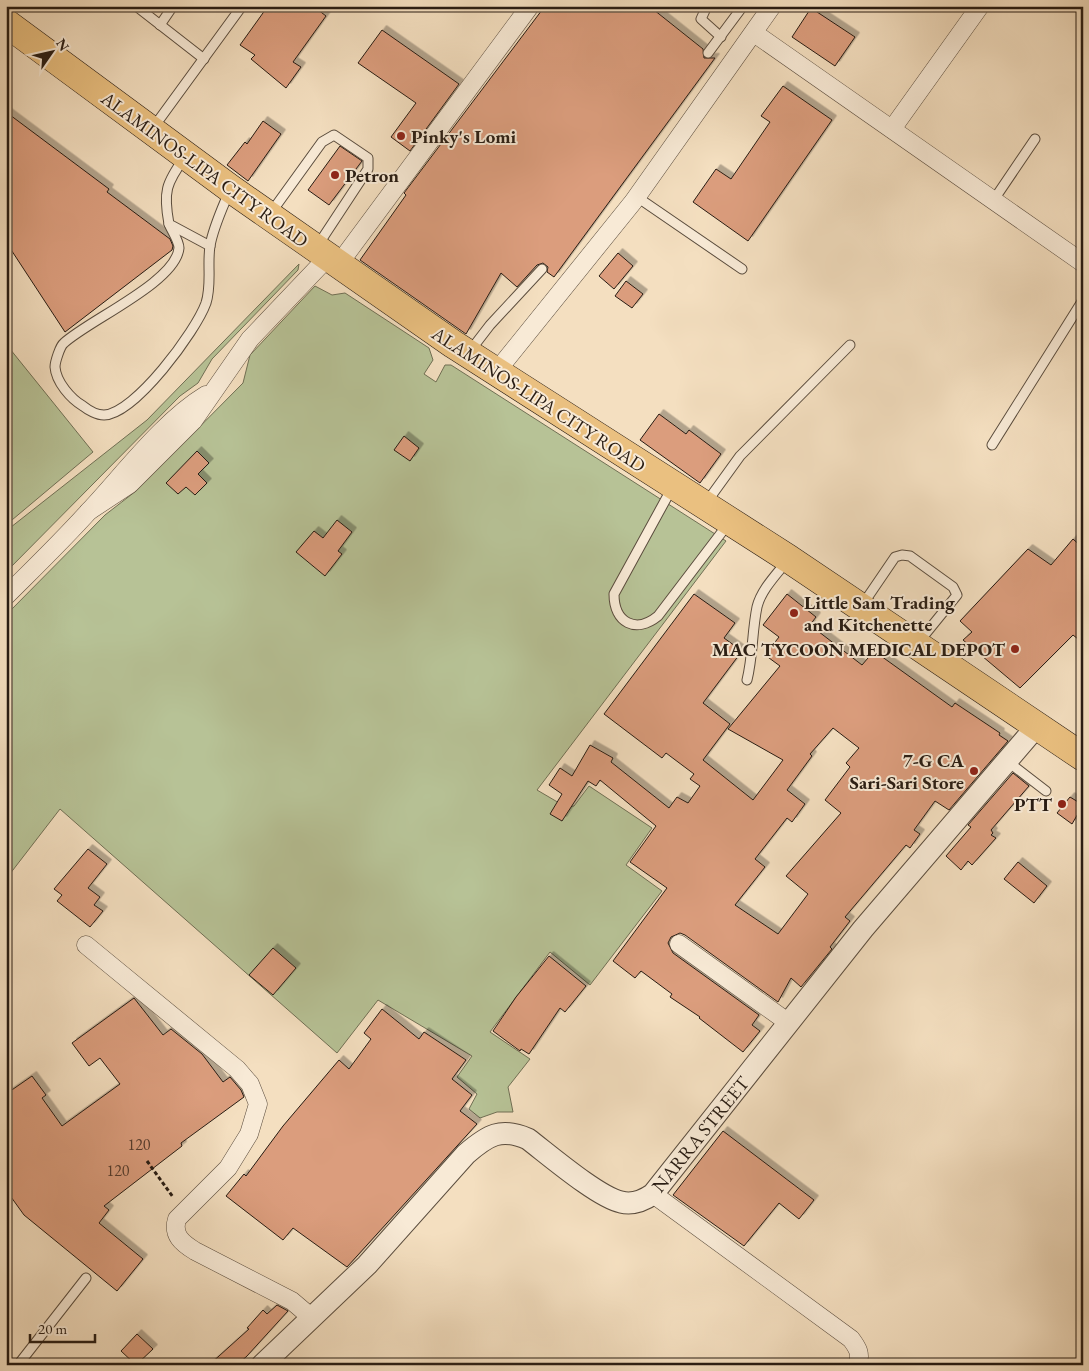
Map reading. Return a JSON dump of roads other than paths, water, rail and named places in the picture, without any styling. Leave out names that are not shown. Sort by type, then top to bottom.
[{"type":"main road","name":"ALAMINOS-LIPA CITY ROAD","points":[[6,23],[230,189],[468,354],[789,559],[859,608],[1083,757]]},
{"type":"street","points":[[6,596],[89,511],[117,478],[182,413],[216,388],[250,340],[327,257],[530,6]]},
{"type":"street","points":[[496,372],[637,196],[772,6]]},
{"type":"street","points":[[892,129],[980,6]]},
{"type":"street","points":[[754,33],[1083,263]]},
{"type":"street","name":"NARRA STREET","points":[[262,1365],[367,1265],[466,1154],[480,1142],[496,1134],[514,1133],[528,1139],[608,1198],[632,1203],[643,1201],[653,1194],[863,928],[1036,727]]},
{"type":"street","points":[[679,944],[789,1023]]},
{"type":"street","points":[[86,945],[237,1069],[250,1084],[258,1104],[250,1134],[228,1168],[177,1219],[175,1226],[180,1240],[186,1246],[292,1301],[312,1318]]},
{"type":"street","points":[[653,1194],[851,1339],[858,1349],[860,1360],[857,1365]]},
{"type":"lane","points":[[136,6],[204,59]]},
{"type":"lane","points":[[160,24],[173,6]]},
{"type":"lane","points":[[151,131],[242,6]]},
{"type":"lane","points":[[707,6],[701,20],[720,37]]},
{"type":"lane","points":[[708,52],[743,6]]},
{"type":"lane","points":[[269,216],[322,142],[334,135],[368,158],[368,169],[327,257]]},
{"type":"lane","points":[[994,201],[1035,139]]},
{"type":"lane","points":[[186,156],[170,177],[164,197],[169,224],[179,246],[177,259],[162,276],[62,344],[55,367],[60,380],[76,402],[89,410],[104,415],[120,409],[134,400],[177,352],[194,329],[206,302],[210,280],[210,246],[230,189]]},
{"type":"lane","points":[[637,196],[742,269]]},
{"type":"lane","points":[[169,224],[210,246]]},
{"type":"lane","points":[[468,354],[490,325],[542,269]]},
{"type":"lane","points":[[992,445],[1083,300]]},
{"type":"lane","points":[[704,505],[740,456],[850,345]]},
{"type":"lane","points":[[674,486],[614,594],[614,604],[620,617],[629,624],[639,626],[649,624],[658,616],[730,522]]},
{"type":"lane","points":[[859,608],[895,557],[902,555],[910,556],[954,587],[957,592],[916,646]]},
{"type":"lane","points":[[747,680],[752,662],[758,606],[773,578],[789,559]]},
{"type":"lane","points":[[1007,760],[1046,791]]},
{"type":"lane","points":[[18,1365],[86,1278]]},
{"type":"place","name":"Pinky's Lomi","points":[[401,136]]},
{"type":"place","name":"Petron","points":[[335,175]]},
{"type":"place","name":"Little Sam Trading and Kitchenette","points":[[794,613]]},
{"type":"place","name":"MAC TYCOON MEDICAL DEPOT","points":[[1015,649]]},
{"type":"place","name":"7-G CA Sari-Sari Store","points":[[974,771]]},
{"type":"place","name":"PTT","points":[[1062,804]]}]
